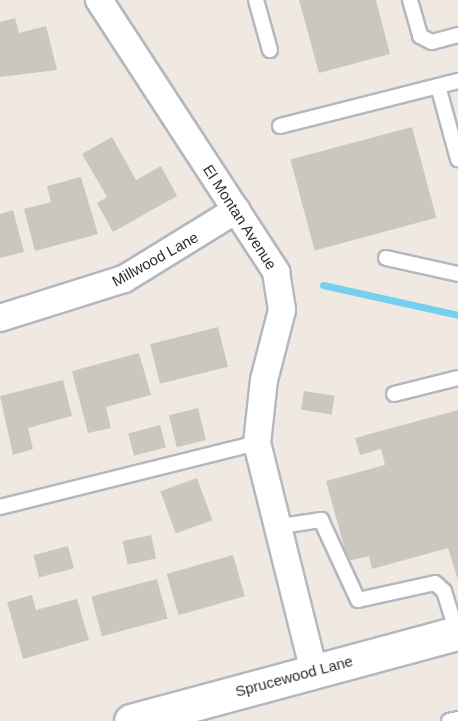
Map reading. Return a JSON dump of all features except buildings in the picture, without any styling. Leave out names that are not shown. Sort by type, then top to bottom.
[{"type":"street","name":"El Montan Avenue","points":[[99,0],[276,272],[282,310],[264,380],[257,443],[275,528],[314,671]]},
{"type":"street","name":"Millwood Lane","points":[[0,318],[124,279],[236,210]]},
{"type":"street","name":"Sprucewood Lane","points":[[131,721],[458,633]]},
{"type":"lane","points":[[256,0],[270,50]]},
{"type":"lane","points":[[410,0],[420,36],[432,42],[458,35]]},
{"type":"lane","points":[[280,126],[458,81]]},
{"type":"lane","points":[[438,86],[458,159]]},
{"type":"lane","points":[[386,258],[458,274]]},
{"type":"lane","points":[[394,394],[458,378]]},
{"type":"lane","points":[[0,507],[257,443]]},
{"type":"lane","points":[[275,528],[321,520],[358,600],[435,583],[444,591],[458,633]]},
{"type":"lane","points":[[449,721],[458,719]]},
{"type":"waterway","points":[[323,285],[458,315]]}]
